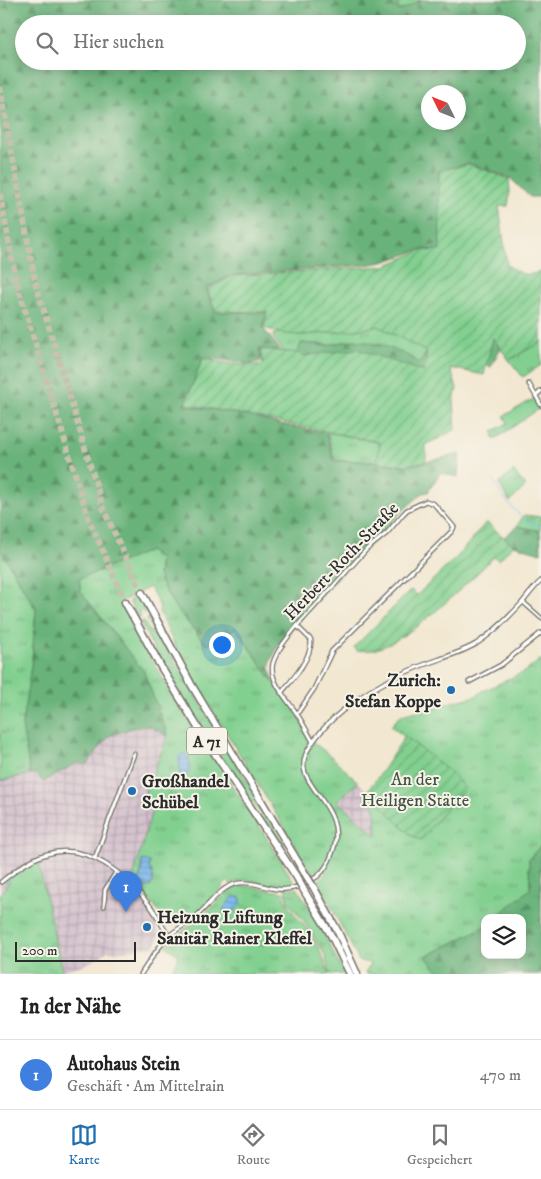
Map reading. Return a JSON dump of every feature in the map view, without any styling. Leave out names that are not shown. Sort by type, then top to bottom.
[{"type":"highway","name":"A 71","points":[[142,593],[191,684],[314,888],[338,932],[357,974]]},
{"type":"highway","name":"A 71","points":[[125,602],[161,667],[200,731],[296,876],[331,936],[350,974]]},
{"type":"street","points":[[529,384],[541,405]]},
{"type":"street","points":[[536,396],[541,391]]},
{"type":"street","name":"Herbert-Roth-Straße","points":[[297,714],[314,689],[332,651],[446,538],[454,527],[430,502],[426,501],[407,510],[387,533],[366,549],[286,639],[273,664],[276,684],[297,714],[313,742]]},
{"type":"street","points":[[141,974],[168,936],[193,920],[222,891],[231,885],[245,882],[276,889],[297,888],[317,876],[324,869],[335,847],[337,833],[335,820],[329,809],[306,777],[304,762],[313,742],[339,712],[350,704],[405,673],[473,645],[493,632],[541,581]]},
{"type":"street","points":[[523,602],[541,618]]},
{"type":"street","points":[[281,693],[298,671],[311,645],[311,640],[297,626]]},
{"type":"street","points":[[469,682],[501,665],[541,633]]},
{"type":"street","points":[[95,858],[134,754]]},
{"type":"street","points":[[0,882],[29,861],[48,853],[69,851],[95,858],[116,872],[141,895],[152,908],[168,936]]},
{"type":"street","points":[[104,906],[105,890],[116,872]]},
{"type":"shaded area","points":[[149,726],[168,736],[141,805],[152,810],[132,882],[128,886],[152,913],[160,934],[158,940],[154,946],[117,952],[108,951],[89,963],[62,971],[38,861],[6,881],[8,884],[0,894],[0,781],[34,773],[43,782],[77,763],[87,764],[109,736],[132,728]]},
{"type":"shaded area","points":[[358,782],[367,791],[366,794],[375,807],[377,836],[337,801]]},
{"type":"green space","points":[[0,0],[398,0],[397,10],[402,10],[421,0],[541,0],[541,197],[530,197],[510,178],[469,163],[439,171],[440,250],[422,249],[383,262],[365,265],[233,275],[206,288],[215,312],[267,313],[263,328],[281,351],[259,348],[261,361],[250,364],[203,357],[184,405],[250,416],[326,433],[334,461],[362,461],[406,466],[460,454],[458,477],[440,473],[428,492],[423,493],[400,513],[383,533],[364,549],[294,626],[279,645],[271,660],[270,668],[274,683],[236,628],[207,645],[174,606],[160,581],[158,574],[160,559],[149,551],[79,579],[81,592],[144,672],[168,736],[149,726],[132,728],[109,736],[87,764],[77,763],[43,782],[35,773],[30,774],[22,725],[32,660],[36,609],[0,549]]},
{"type":"green space","points":[[398,0],[421,0],[402,10],[396,10]]},
{"type":"green space","points":[[469,164],[509,179],[508,206],[499,206],[507,265],[523,274],[541,271],[541,342],[509,360],[493,338],[484,375],[450,368],[457,388],[454,401],[456,429],[426,444],[426,461],[406,465],[377,462],[380,442],[185,404],[203,358],[233,364],[263,364],[260,349],[298,353],[304,356],[357,349],[424,372],[427,352],[378,326],[357,330],[301,335],[285,334],[264,328],[267,312],[216,311],[207,289],[233,276],[385,266],[422,250],[440,251],[439,171]]},
{"type":"green space","points":[[378,326],[427,352],[420,363],[354,340],[328,345],[301,343],[298,353],[284,352],[273,337],[277,333],[302,335]]},
{"type":"green space","points":[[493,337],[500,349],[491,367],[486,366]]},
{"type":"green space","points":[[354,340],[388,347],[420,363],[427,352],[424,372],[357,349],[304,356],[298,353],[301,343],[328,345]]},
{"type":"green space","points":[[541,342],[541,365],[523,377],[509,360]]},
{"type":"green space","points":[[535,398],[540,408],[494,440],[493,431],[508,423],[504,416]]},
{"type":"green space","points":[[327,432],[381,443],[377,462],[335,460]]},
{"type":"green space","points":[[513,471],[526,486],[510,502],[499,484]]},
{"type":"green space","points":[[524,515],[541,517],[540,531],[517,526]]},
{"type":"green space","points":[[486,522],[513,545],[499,560],[494,557],[436,611],[402,636],[372,650],[357,651],[354,647],[411,590],[417,595],[457,557]]},
{"type":"green space","points":[[517,526],[540,531],[541,553],[513,545],[503,538]]},
{"type":"green space","points":[[0,549],[36,609],[32,660],[22,725],[30,774],[0,781]]},
{"type":"green space","points":[[148,551],[160,559],[158,574],[160,581],[174,606],[206,645],[235,628],[274,683],[277,684],[313,742],[358,782],[337,801],[377,836],[375,807],[366,793],[367,791],[411,835],[421,840],[451,802],[465,789],[450,773],[391,726],[401,715],[476,696],[526,671],[541,659],[541,845],[529,859],[531,889],[500,914],[481,914],[481,929],[426,956],[440,974],[365,974],[370,963],[359,961],[318,881],[326,873],[324,869],[320,869],[313,875],[181,658],[159,612],[160,607],[150,587],[120,602],[173,697],[296,885],[281,887],[250,881],[230,884],[227,881],[210,902],[196,915],[172,925],[165,921],[147,897],[132,882],[152,810],[140,805],[168,736],[144,672],[81,592],[79,579]],"holes":[[[150,862],[149,868],[152,871],[153,880],[139,885],[142,863]]]},
{"type":"green space","points":[[139,595],[148,612],[144,614],[142,610],[139,611],[141,617],[137,617],[129,601]]},
{"type":"green space","points":[[151,617],[173,658],[285,844],[282,846],[208,737],[156,653],[141,624],[143,620],[150,633],[153,631],[147,619]]},
{"type":"green space","name":"An der Heiligen Stätte","points":[[405,736],[451,773],[465,789],[451,802],[421,840],[411,835],[367,791]]},
{"type":"green space","points":[[541,845],[541,974],[440,974],[426,957],[481,928],[481,959],[526,959],[526,914],[500,914],[530,889],[529,859]]},
{"type":"green space","points":[[38,861],[62,971],[55,974],[0,974],[0,894],[8,884],[6,881],[31,863]]},
{"type":"green space","points":[[245,886],[283,892],[287,904],[314,939],[329,974],[170,974],[179,955],[165,946],[227,892],[236,887]]},
{"type":"green space","points":[[297,888],[315,916],[344,974],[330,974],[325,955],[316,939],[288,902],[285,889]]},
{"type":"water","points":[[185,753],[189,761],[189,768],[188,774],[183,778],[180,775],[179,756]]},
{"type":"water","points":[[142,860],[150,862],[149,868],[153,878],[150,887],[141,887],[138,883],[142,871]]},
{"type":"water","points":[[233,897],[240,897],[241,904],[229,915],[224,913],[223,909]]},
{"type":"waterway","points":[[493,479],[511,507],[526,520],[541,526]]},
{"type":"tunnel","points":[[0,87],[35,281],[103,508],[142,593]]},
{"type":"tunnel","points":[[0,194],[16,280],[88,517],[125,602]]},
{"type":"place","name":"Zurich: Stefan Koppe","points":[[451,690]]},
{"type":"place","name":"Großhandel Schübel","points":[[132,791]]},
{"type":"place","name":"Autohaus Stein","points":[[126,912]]},
{"type":"place","name":"Heizung Lüftung Sanitär Rainer Kleffel","points":[[147,927]]}]
